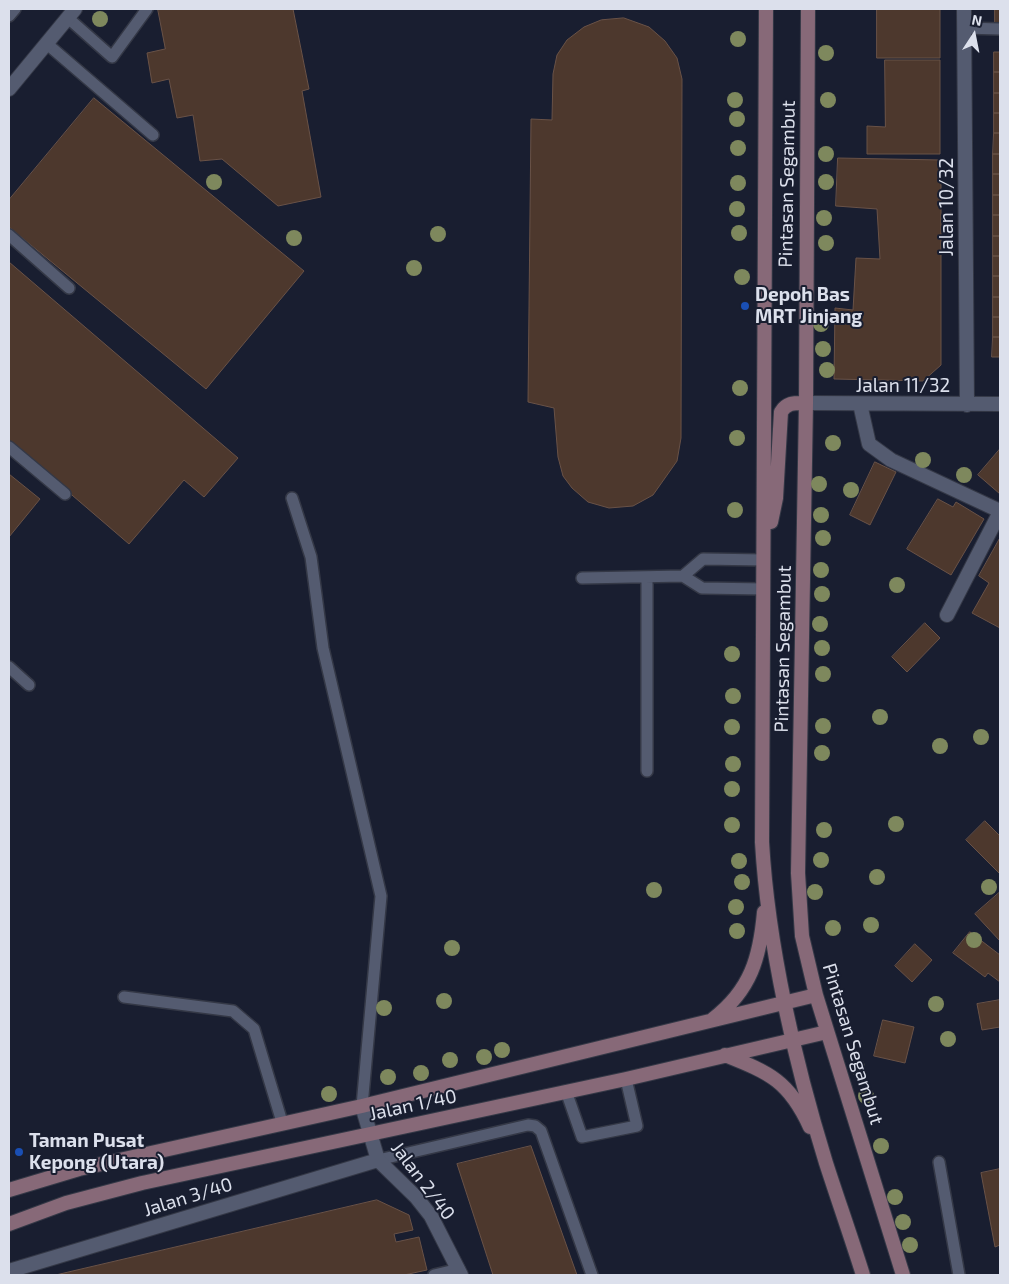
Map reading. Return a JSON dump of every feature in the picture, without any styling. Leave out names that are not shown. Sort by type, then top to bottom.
[{"type":"main road","name":"Pintasan Segambut","points":[[766,9],[762,842],[765,896],[794,1039],[826,1162],[863,1275]]},
{"type":"main road","name":"Pintasan Segambut","points":[[808,9],[806,403],[798,873],[802,936],[827,1032],[903,1275]]},
{"type":"main road","points":[[764,555],[776,498],[781,412],[784,406],[790,403],[806,403]]},
{"type":"main road","points":[[708,1022],[731,1005],[749,978],[761,938],[765,896]]},
{"type":"main road","name":"Jalan 1/40","points":[[9,1190],[79,1169],[282,1122],[362,1106],[816,995]]},
{"type":"main road","name":"Jalan 1/40","points":[[9,1224],[66,1203],[142,1183],[626,1079],[827,1032]]},
{"type":"main road","points":[[725,1055],[764,1071],[792,1094],[802,1109],[826,1162]]},
{"type":"street","name":"Jalan 10/32","points":[[964,9],[967,405]]},
{"type":"street","points":[[9,89],[71,13]]},
{"type":"street","name":"Jalan 11/32","points":[[806,403],[1000,404]]},
{"type":"street","points":[[860,404],[870,444],[891,460],[1000,511],[946,615]]},
{"type":"street","name":"Jalan 2/40","points":[[362,1106],[378,1160],[416,1197],[431,1216],[460,1272]]},
{"type":"street","name":"Jalan 3/40","points":[[14,1271],[378,1160]]},
{"type":"lane","points":[[9,16],[16,9]]},
{"type":"lane","points":[[71,13],[112,57],[147,9]]},
{"type":"lane","points":[[964,28],[1000,29]]},
{"type":"lane","points":[[46,43],[153,135]]},
{"type":"lane","points":[[9,235],[69,288]]},
{"type":"lane","points":[[9,447],[65,494]]},
{"type":"lane","points":[[292,498],[311,557],[323,648],[381,896],[362,1106]]},
{"type":"lane","points":[[684,576],[703,559],[764,555]]},
{"type":"lane","points":[[582,578],[684,576],[702,588],[764,588]]},
{"type":"lane","points":[[647,577],[647,771]]},
{"type":"lane","points":[[9,667],[29,685]]},
{"type":"lane","points":[[124,997],[234,1011],[246,1020],[254,1028],[282,1122]]},
{"type":"lane","points":[[566,1091],[582,1137],[637,1126],[626,1079]]},
{"type":"lane","points":[[378,1160],[528,1125],[535,1126],[541,1131],[592,1275]]},
{"type":"lane","points":[[939,1162],[959,1275]]},
{"type":"lane","points":[[434,1275],[460,1272]]},
{"type":"building","points":[[158,9],[293,9],[309,89],[302,91],[321,197],[278,206],[222,159],[200,161],[193,115],[177,118],[169,79],[152,83],[147,53],[165,49]]},
{"type":"building","points":[[877,9],[940,9],[940,58],[877,58]]},
{"type":"building","points":[[995,9],[1000,9],[1000,28],[995,28]]},
{"type":"building","points":[[624,18],[649,27],[665,41],[677,58],[682,79],[681,438],[677,461],[653,495],[633,506],[609,508],[588,502],[572,488],[563,476],[558,457],[554,408],[528,402],[531,119],[552,120],[553,74],[557,55],[567,40],[584,27],[601,20]]},
{"type":"building","points":[[994,52],[1000,52],[1000,72],[994,72]]},
{"type":"building","points":[[885,60],[940,60],[940,154],[867,154],[867,126],[885,127]]},
{"type":"building","points":[[994,72],[1000,72],[1000,93],[994,93]]},
{"type":"building","points":[[994,93],[1000,93],[1000,113],[994,113]]},
{"type":"building","points":[[94,98],[304,271],[206,389],[9,227],[9,200]]},
{"type":"building","points":[[994,113],[1000,113],[1000,133],[994,133]]},
{"type":"building","points":[[994,133],[1000,133],[1000,154],[993,154]]},
{"type":"building","points":[[993,154],[1000,154],[1000,174],[993,174]]},
{"type":"building","points":[[838,158],[941,160],[941,365],[923,381],[834,379],[835,308],[853,310],[856,258],[880,259],[877,209],[836,206]]},
{"type":"building","points":[[993,174],[1000,174],[1000,195],[993,195]]},
{"type":"building","points":[[993,195],[1000,195],[1000,215],[993,215]]},
{"type":"building","points":[[993,215],[1000,215],[1000,236],[993,236]]},
{"type":"building","points":[[993,236],[1000,236],[1000,256],[993,256]]},
{"type":"building","points":[[993,256],[1000,256],[1000,276],[993,276]]},
{"type":"building","points":[[9,262],[238,458],[204,497],[184,480],[129,544],[9,441]]},
{"type":"building","points":[[993,276],[1000,276],[1000,297],[993,297]]},
{"type":"building","points":[[993,297],[1000,297],[1000,317],[993,317]]},
{"type":"building","points":[[993,317],[1000,317],[1000,337],[993,337]]},
{"type":"building","points":[[993,337],[1000,337],[1000,357],[992,357]]},
{"type":"building","points":[[1000,449],[1000,494],[978,475]]},
{"type":"building","points":[[875,462],[896,472],[870,525],[850,515]]},
{"type":"building","points":[[9,474],[40,499],[9,537]]},
{"type":"building","points":[[938,499],[953,507],[956,502],[984,519],[951,575],[907,549]]},
{"type":"building","points":[[1000,538],[1000,628],[972,613],[989,583],[979,576]]},
{"type":"building","points":[[925,623],[940,638],[907,672],[892,657]]},
{"type":"building","points":[[985,821],[1000,836],[1000,874],[966,840]]},
{"type":"building","points":[[999,893],[1000,895],[1000,941],[975,914]]},
{"type":"building","points":[[970,932],[1000,955],[1000,982],[988,973],[985,977],[953,953]]},
{"type":"building","points":[[915,944],[932,960],[912,982],[895,966]]},
{"type":"building","points":[[1000,1000],[1000,1027],[982,1030],[977,1004]]},
{"type":"building","points":[[883,1020],[914,1027],[905,1063],[874,1056]]},
{"type":"building","points":[[531,1146],[577,1275],[493,1275],[457,1164]]},
{"type":"building","points":[[1000,1169],[1000,1245],[995,1247],[981,1173]]},
{"type":"building","points":[[377,1200],[409,1215],[413,1230],[394,1234],[396,1242],[419,1237],[427,1270],[404,1275],[56,1275]]},
{"type":"place","name":"Depoh Bas MRT Jinjang","points":[[745,306]]},
{"type":"place","name":"Taman Pusat Kepong (Utara)","points":[[19,1152]]}]
